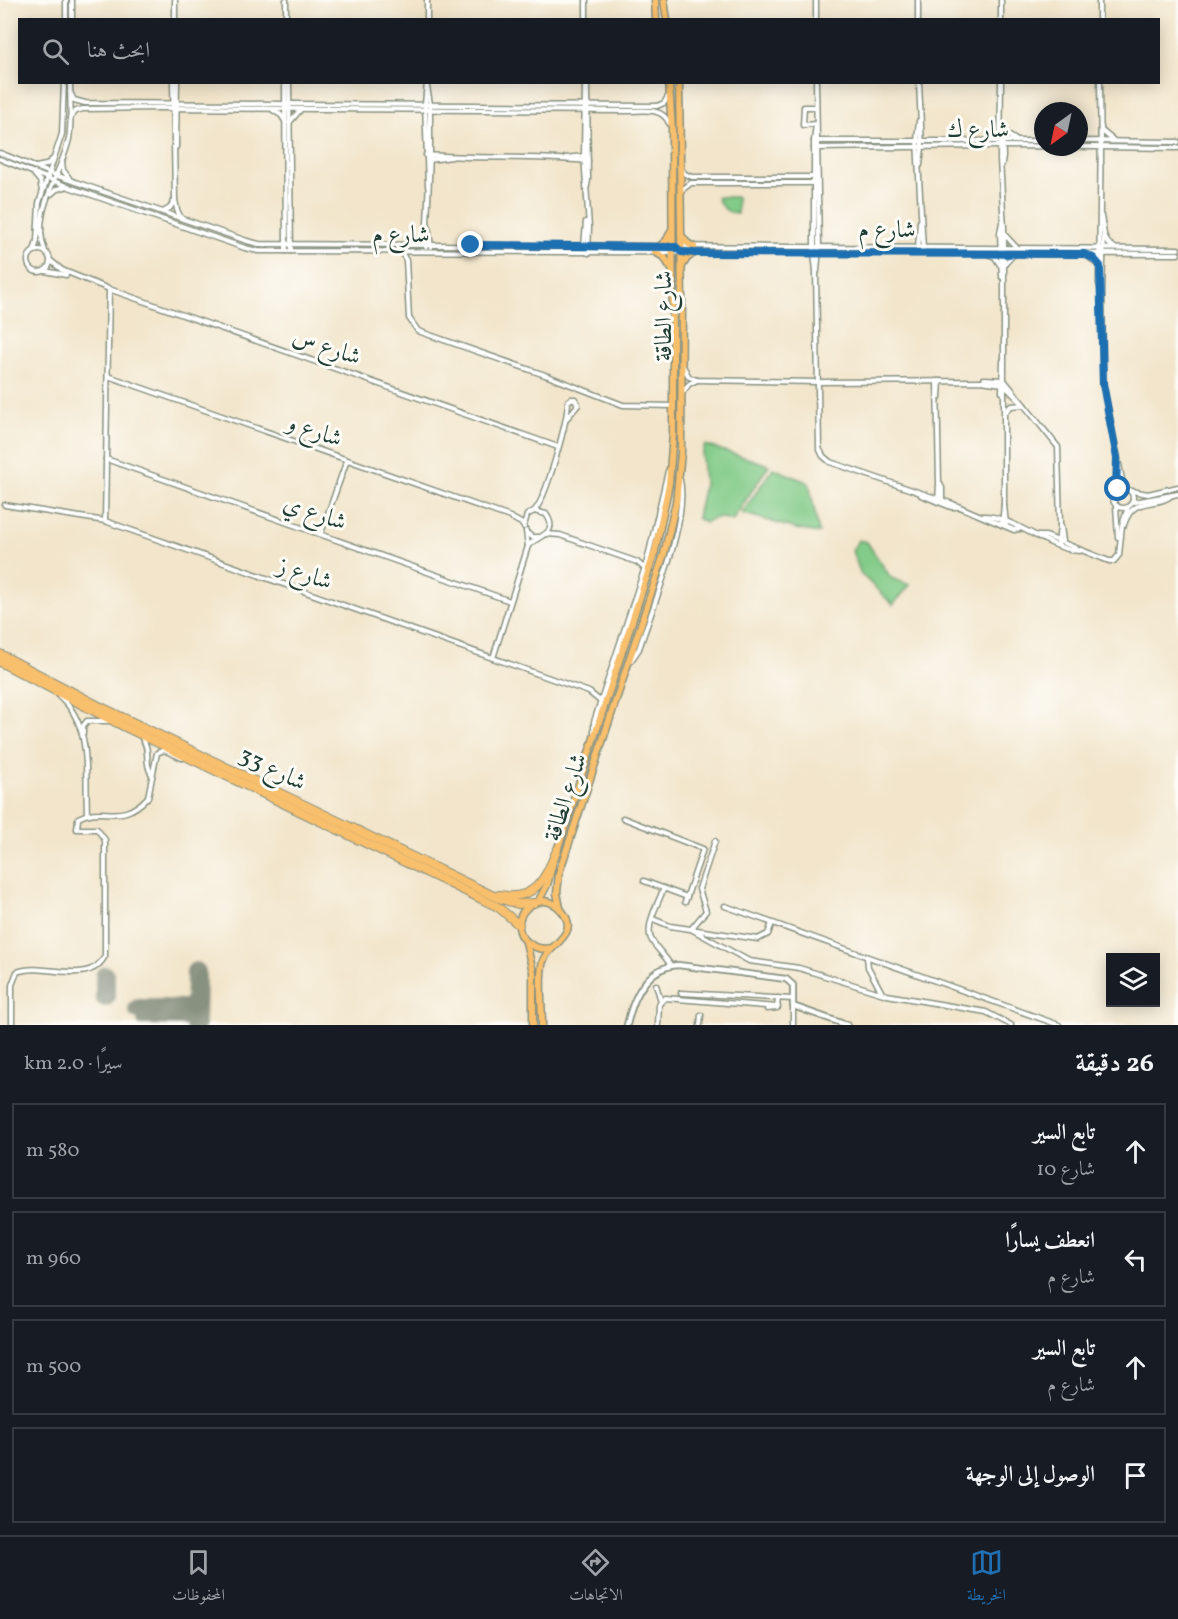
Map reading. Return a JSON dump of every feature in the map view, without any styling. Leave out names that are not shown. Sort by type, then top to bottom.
[{"type":"highway","name":"شارع 33","points":[[0,654],[89,701],[507,902],[536,903]]},
{"type":"highway","name":"شارع 33","points":[[0,662],[135,732],[498,907],[519,925]]},
{"type":"highway","points":[[479,888],[504,896],[526,894],[544,880],[557,850]]},
{"type":"main road","points":[[655,0],[656,18]]},
{"type":"main road","points":[[664,0],[667,18]]},
{"type":"main road","name":"شارع الطاقة","points":[[560,908],[557,893],[559,873],[666,546],[679,478],[682,396],[681,270],[672,231],[672,130],[669,84]]},
{"type":"main road","name":"شارع الطاقة","points":[[536,903],[547,885],[655,551],[667,500],[673,406],[672,272],[680,233],[678,84]]},
{"type":"main road","points":[[672,196],[681,321]]},
{"type":"main road","points":[[672,231],[657,250],[667,260],[672,272]]},
{"type":"main road","points":[[680,233],[694,250],[681,270]]},
{"type":"main road","points":[[533,1025],[533,972],[526,941],[519,925],[522,914],[536,903],[548,902],[560,908],[566,918],[567,930],[562,941],[545,956],[542,966],[542,1025]]},
{"type":"main road","points":[[526,941],[541,949],[552,948]]},
{"type":"street","points":[[66,0],[66,18]]},
{"type":"street","points":[[72,0],[72,18]]},
{"type":"street","points":[[175,0],[175,18]]},
{"type":"street","points":[[286,0],[286,18]]},
{"type":"street","points":[[427,0],[427,18]]},
{"type":"street","points":[[586,0],[586,18]]},
{"type":"street","points":[[816,0],[816,18]]},
{"type":"street","points":[[918,0],[918,18]]},
{"type":"street","points":[[1000,0],[1001,18]]},
{"type":"street","points":[[1099,0],[1100,18]]},
{"type":"street","points":[[64,84],[62,134],[51,177],[42,220],[42,242],[51,261],[45,271],[36,272],[29,267],[28,258],[34,251],[37,241],[38,208],[42,194],[51,177],[56,175],[69,140],[70,84]]},
{"type":"street","points":[[175,84],[177,141],[175,200],[182,218]]},
{"type":"street","points":[[287,84],[288,251]]},
{"type":"street","points":[[427,84],[429,252]]},
{"type":"street","points":[[586,84],[584,168],[587,218],[586,253]]},
{"type":"street","points":[[816,84],[819,448],[823,456],[830,462],[951,507],[958,507],[1014,530],[1019,529],[1109,561],[1118,558],[1128,507],[1133,502],[1178,494]]},
{"type":"street","points":[[919,84],[920,253]]},
{"type":"street","points":[[1001,84],[1004,524]]},
{"type":"street","points":[[1100,84],[1103,384],[1122,480],[1134,495],[1133,502]]},
{"type":"street","points":[[287,91],[294,99],[303,103]]},
{"type":"street","points":[[272,106],[287,91]]},
{"type":"street","points":[[70,92],[74,100],[81,103],[272,106],[303,103],[602,106],[662,113],[672,130]]},
{"type":"street","points":[[287,106],[301,109],[600,112],[661,105],[670,92]]},
{"type":"street","points":[[165,103],[175,94]]},
{"type":"street","points":[[175,94],[189,105]]},
{"type":"street","points":[[418,104],[428,96]]},
{"type":"street","points":[[428,96],[441,105]]},
{"type":"street","points":[[574,106],[586,96]]},
{"type":"street","points":[[586,96],[602,106]]},
{"type":"street","points":[[499,104],[499,110]]},
{"type":"street","points":[[70,118],[76,111],[83,109],[160,108],[175,105]]},
{"type":"street","points":[[175,117],[189,105]]},
{"type":"street","points":[[539,111],[540,105]]},
{"type":"street","points":[[272,106],[287,122]]},
{"type":"street","points":[[816,107],[804,107],[803,125],[816,124]]},
{"type":"street","points":[[160,108],[175,117]]},
{"type":"street","points":[[287,122],[301,109]]},
{"type":"street","points":[[416,110],[428,121]]},
{"type":"street","points":[[428,121],[440,110]]},
{"type":"street","points":[[572,112],[586,122]]},
{"type":"street","points":[[586,187],[588,180],[584,146],[586,122],[600,112]]},
{"type":"street","points":[[989,141],[1002,127]]},
{"type":"street","points":[[1002,127],[1008,135],[1018,141]]},
{"type":"street","points":[[904,140],[919,129]]},
{"type":"street","points":[[919,129],[934,144],[920,157]]},
{"type":"street","points":[[1089,141],[1101,130]]},
{"type":"street","points":[[1101,130],[1115,142]]},
{"type":"street","name":"شارع ك","points":[[816,141],[904,140],[988,147],[1018,141],[1034,141]]},
{"type":"street","name":"شارع ك","points":[[816,148],[920,147],[989,141],[1016,147],[1034,147]]},
{"type":"street","points":[[1089,141],[1178,142]]},
{"type":"street","points":[[576,158],[584,146]]},
{"type":"street","points":[[905,147],[920,157]]},
{"type":"street","points":[[988,147],[1002,157]]},
{"type":"street","points":[[1002,157],[1016,147]]},
{"type":"street","points":[[1088,148],[1101,157]]},
{"type":"street","name":"شارع ك","points":[[1088,148],[1178,148]]},
{"type":"street","points":[[1101,157],[1111,148]]},
{"type":"street","name":"شارع م","points":[[0,153],[34,167],[69,187],[251,250],[586,253],[806,247],[1178,249]]},
{"type":"street","points":[[34,167],[46,165],[57,153]]},
{"type":"street","points":[[63,157],[64,173],[75,182]]},
{"type":"street","points":[[428,157],[586,158]]},
{"type":"street","points":[[576,158],[584,168]]},
{"type":"street","name":"شارع م","points":[[0,159],[51,177]]},
{"type":"street","points":[[680,166],[685,174],[692,177],[816,177]]},
{"type":"street","points":[[31,171],[40,181],[42,194]]},
{"type":"street","name":"شارع م","points":[[56,175],[253,243],[544,245],[657,250]]},
{"type":"street","points":[[751,177],[751,184]]},
{"type":"street","points":[[680,194],[683,188],[691,183],[816,183]]},
{"type":"street","points":[[48,197],[57,189],[69,187]]},
{"type":"street","points":[[163,212],[170,208],[175,200]]},
{"type":"street","points":[[192,230],[195,223]]},
{"type":"street","points":[[279,243],[288,232]]},
{"type":"street","points":[[288,232],[299,243]]},
{"type":"street","points":[[1084,248],[1095,243],[1101,232]]},
{"type":"street","points":[[1101,232],[1108,243],[1116,248]]},
{"type":"street","points":[[988,247],[997,242],[1002,233]]},
{"type":"street","points":[[1002,233],[1009,242],[1017,247]]},
{"type":"street","points":[[907,247],[920,234]]},
{"type":"street","points":[[920,234],[927,244],[934,248]]},
{"type":"street","points":[[415,245],[428,236]]},
{"type":"street","points":[[428,236],[442,245]]},
{"type":"street","points":[[574,246],[587,236]]},
{"type":"street","points":[[587,236],[600,246]]},
{"type":"street","points":[[806,247],[817,238]]},
{"type":"street","points":[[817,238],[830,247]]},
{"type":"street","points":[[471,245],[472,252]]},
{"type":"street","points":[[544,245],[544,253]]},
{"type":"street","points":[[868,253],[869,247]]},
{"type":"street","points":[[1159,248],[1159,254]]},
{"type":"street","name":"شارع م","points":[[694,250],[802,253],[1178,254]]},
{"type":"street","points":[[34,251],[45,251]]},
{"type":"street","points":[[400,252],[406,260]]},
{"type":"street","points":[[412,252],[406,260],[406,286],[409,318],[418,331],[623,405],[673,406]]},
{"type":"street","points":[[802,253],[817,262]]},
{"type":"street","points":[[817,262],[831,253]]},
{"type":"street","points":[[985,253],[995,257],[1002,266]]},
{"type":"street","points":[[1002,266],[1016,253]]},
{"type":"street","points":[[1084,254],[1093,258],[1101,267]]},
{"type":"street","points":[[1101,267],[1116,254]]},
{"type":"street","name":"شارع س","points":[[51,261],[59,269],[84,280],[558,447]]},
{"type":"street","name":"شارع س","points":[[45,271],[84,280]]},
{"type":"street","points":[[105,521],[109,289]]},
{"type":"street","points":[[681,361],[686,374],[697,380]]},
{"type":"street","name":"شارع و","points":[[108,376],[510,517],[518,518],[527,515]]},
{"type":"street","points":[[682,396],[689,384],[697,380],[1003,382],[1058,447],[1060,543]]},
{"type":"street","points":[[939,381],[940,501]]},
{"type":"street","points":[[493,658],[528,546],[525,529],[527,515],[539,507],[567,418],[568,401],[575,399],[578,405],[567,418]]},
{"type":"street","points":[[1004,416],[1011,406],[1022,404]]},
{"type":"street","points":[[1117,458],[1116,491],[1113,497],[1116,505],[1119,552]]},
{"type":"street","name":"شارع ي","points":[[106,459],[510,601]]},
{"type":"street","points":[[321,533],[347,460]]},
{"type":"street","name":"شارع الطاقة","points":[[594,738],[594,722],[647,561],[659,515],[664,482],[671,465]]},
{"type":"street","points":[[1116,491],[1121,488],[1148,494],[1178,487]]},
{"type":"street","points":[[1121,534],[1127,517],[1137,507],[1146,502],[1165,501],[1172,495]]},
{"type":"street","points":[[542,498],[550,525],[560,535]]},
{"type":"street","name":"شارع ز","points":[[5,505],[105,521],[589,692],[599,694],[604,692]]},
{"type":"street","points":[[1116,505],[1121,508],[1128,507]]},
{"type":"street","points":[[534,511],[546,514]]},
{"type":"street","name":"شارع و","points":[[510,517],[525,529]]},
{"type":"street","points":[[546,534],[550,525]]},
{"type":"street","points":[[525,529],[532,537],[540,537]]},
{"type":"street","points":[[528,546],[546,534],[560,535],[637,562],[647,561]]},
{"type":"street","points":[[637,562],[644,569]]},
{"type":"street","points":[[42,684],[61,698],[73,712],[79,722],[83,743]]},
{"type":"street","name":"شارع ز","points":[[589,692],[600,701]]},
{"type":"street","points":[[87,814],[83,726],[89,720],[106,720],[125,727]]},
{"type":"street","points":[[135,732],[147,744],[148,769],[152,773]]},
{"type":"street","points":[[12,1025],[12,985],[17,972],[30,970],[88,971],[100,964],[105,956],[105,844],[103,836],[97,830],[77,829],[78,818],[87,814],[130,812],[148,797],[155,755],[164,750],[215,774],[228,777]]},
{"type":"street","points":[[623,818],[703,849],[685,902]]},
{"type":"street","points":[[690,929],[707,909],[699,890],[715,841]]},
{"type":"street","points":[[644,881],[687,897]]},
{"type":"street","points":[[664,888],[650,931],[651,939],[671,966]]},
{"type":"street","points":[[726,906],[1059,1025]]},
{"type":"street","points":[[653,919],[668,925],[760,939],[768,934],[772,923]]},
{"type":"street","points":[[690,929],[745,960],[799,968],[882,994],[982,1011],[1011,1025]]},
{"type":"street","points":[[867,957],[868,969],[882,994]]},
{"type":"street","points":[[627,1025],[639,988],[661,971],[678,965],[786,979],[793,985],[793,1025]]},
{"type":"street","points":[[656,985],[661,1001],[658,1025]]},
{"type":"street","points":[[681,993],[793,999]]},
{"type":"street","points":[[661,1001],[667,998],[778,1007]]},
{"type":"street","points":[[778,998],[778,1007]]},
{"type":"street","points":[[793,1006],[847,1025]]},
{"type":"street","points":[[766,1009],[778,1007]]},
{"type":"street","points":[[700,1025],[701,1015]]},
{"type":"green space","points":[[737,197],[737,214],[722,207],[717,198]]},
{"type":"green space","points":[[705,445],[769,465],[732,521],[718,518],[705,523],[697,518],[704,484],[702,455]]},
{"type":"green space","points":[[773,468],[809,483],[819,533],[796,529],[742,513]]},
{"type":"green space","points":[[858,540],[867,542],[891,578],[910,585],[893,605],[861,574],[852,551]]},
{"type":"taxiway","points":[[141,1021],[196,1022]]},
{"type":"runway","points":[[195,1025],[196,972]]},
{"type":"runway","points":[[105,976],[105,997]]},
{"type":"runway","points":[[138,1009],[194,1009]]},
{"type":"route","points":[[471,245],[676,247],[681,252],[694,253],[1084,254],[1093,258],[1100,266],[1103,384],[1117,458],[1116,491],[1118,489]]}]
